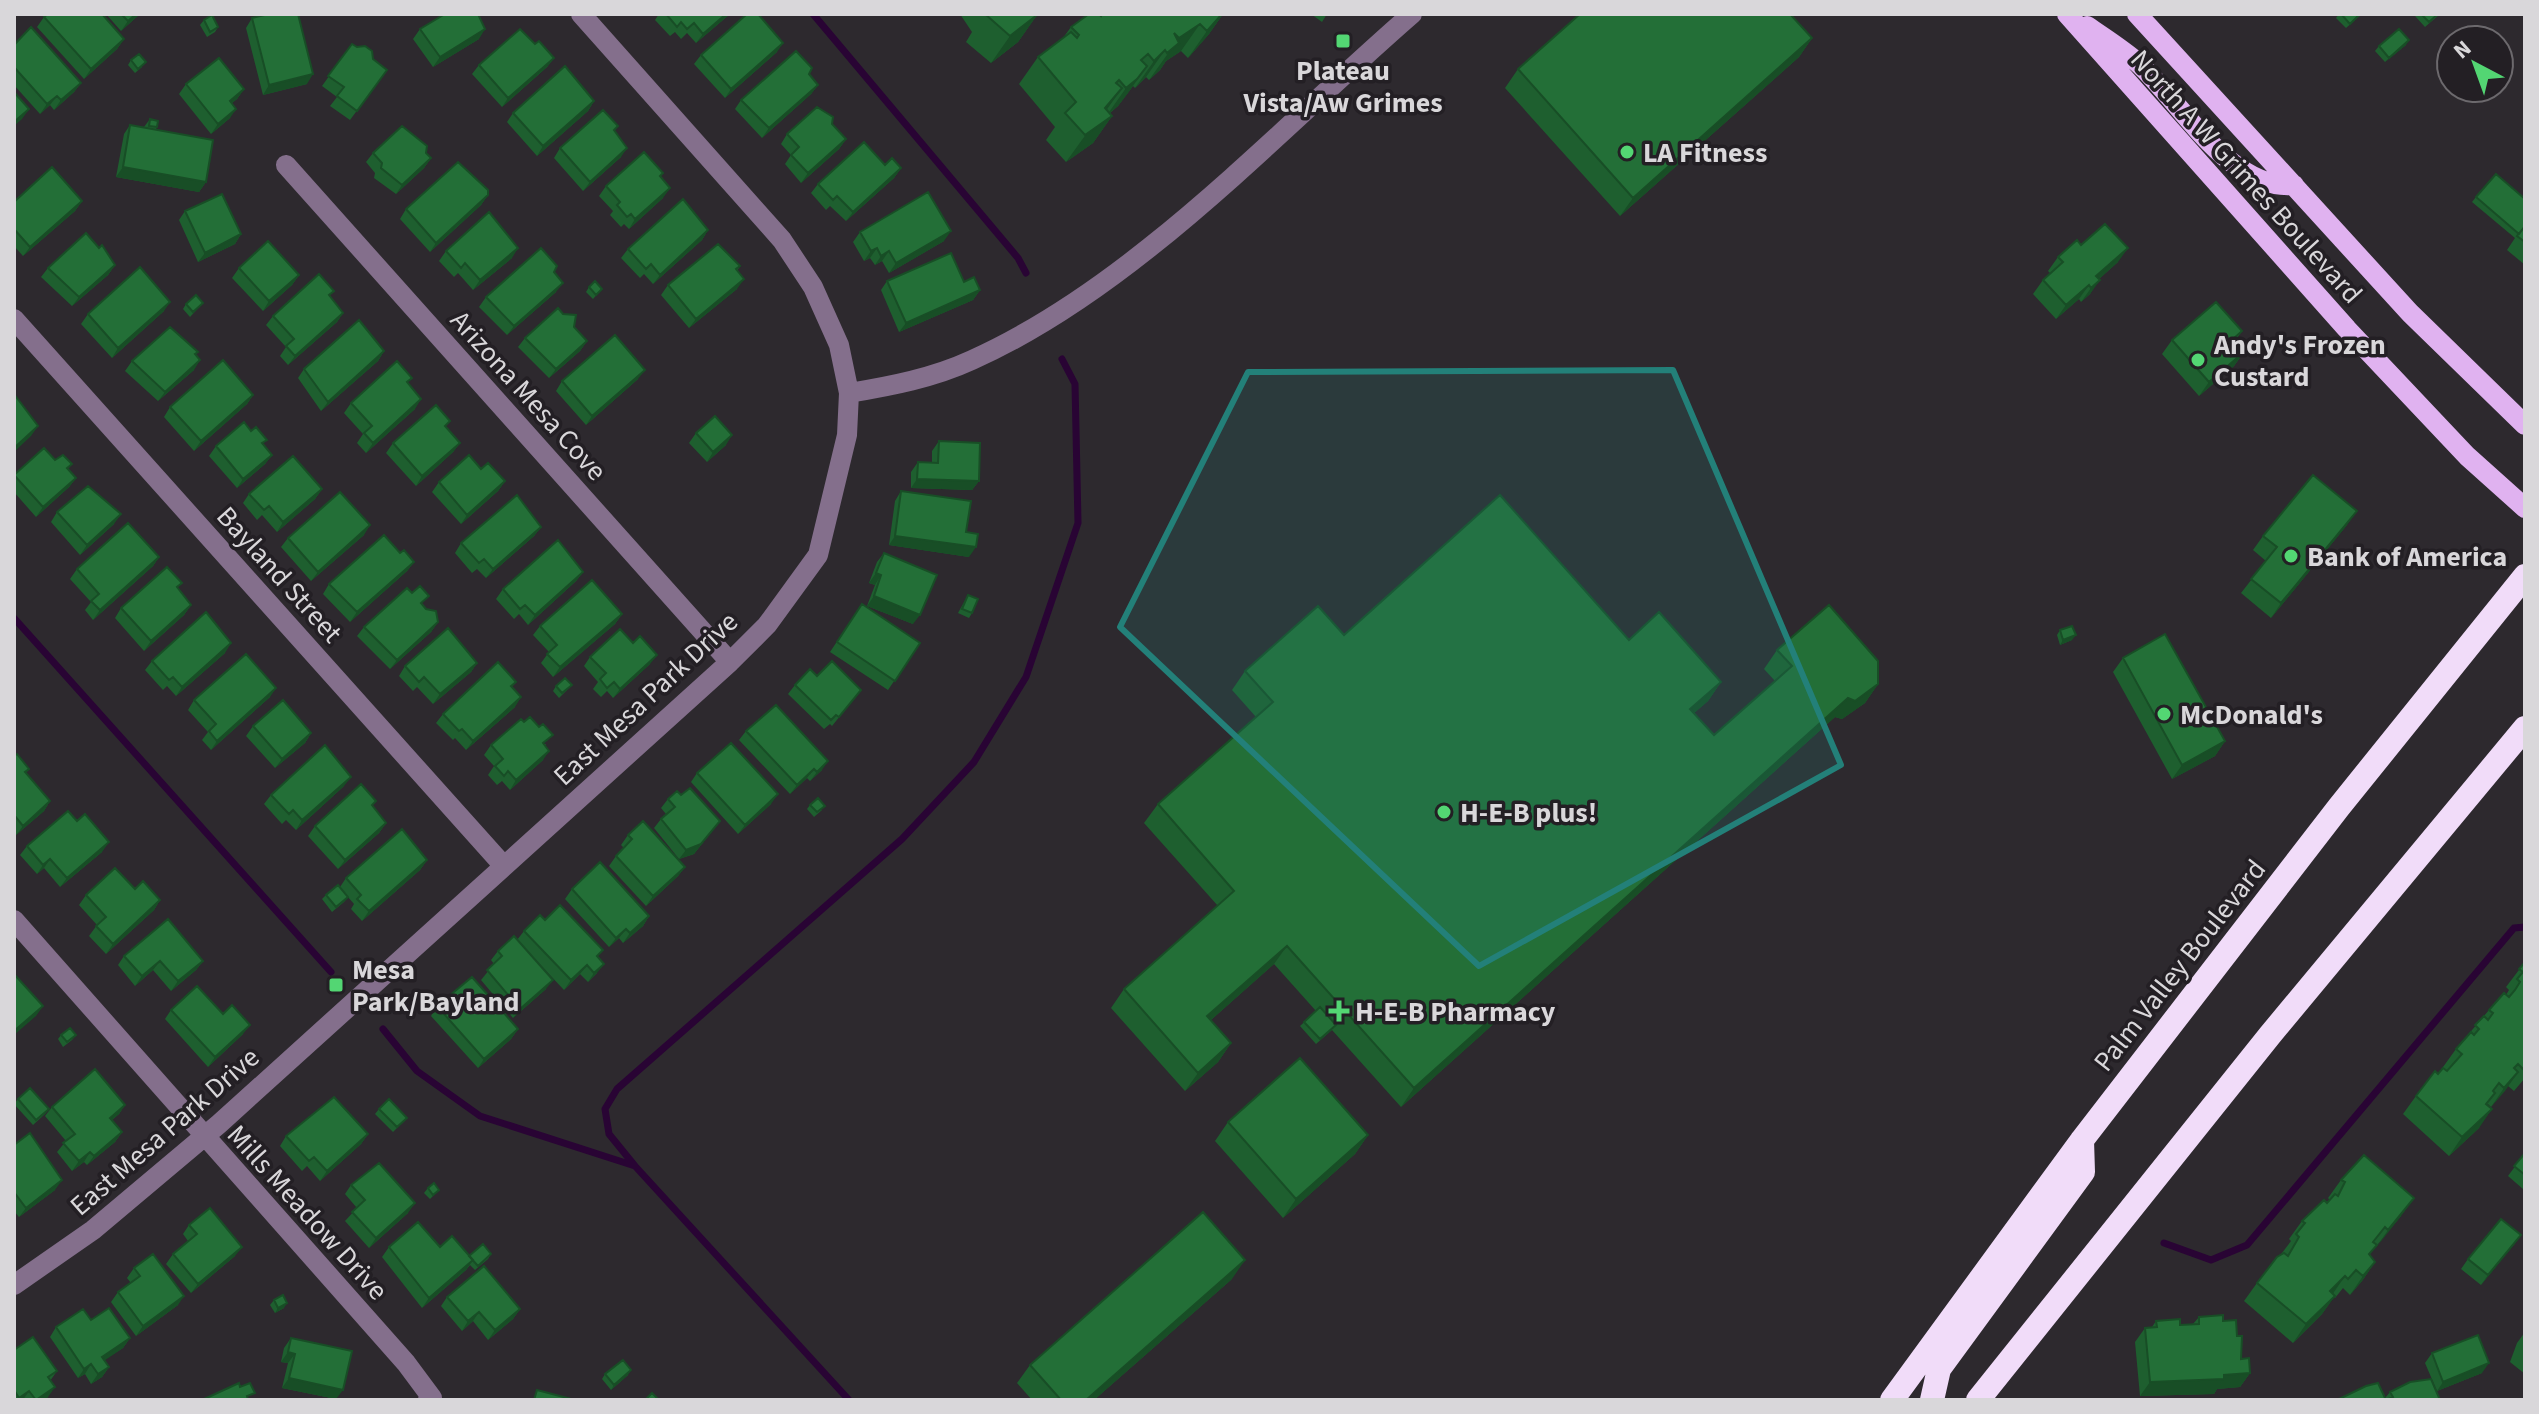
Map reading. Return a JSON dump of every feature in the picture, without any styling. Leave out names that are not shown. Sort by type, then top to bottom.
[{"type":"highway","name":"Palm Valley Boulevard","points":[[1892,1400],[2082,1140],[2341,805],[2525,576]]},
{"type":"highway","points":[[1978,1400],[2270,1035],[2525,728]]},
{"type":"highway","points":[[1932,1400],[1939,1369],[2083,1172],[2082,1140]]},
{"type":"main road","points":[[2069,14],[2137,63],[2236,168],[2273,187],[2294,185]]},
{"type":"main road","name":"North A W Grimes Boulevard","points":[[2069,14],[2347,329],[2467,456],[2525,508]]},
{"type":"main road","name":"North A W Grimes Boulevard","points":[[2137,14],[2410,313],[2525,425]]},
{"type":"street","name":"East Mesa Park Drive","points":[[14,1285],[93,1230],[204,1138],[730,662],[776,613],[818,555],[844,447],[849,393],[839,345],[813,287],[782,240],[581,14]]},
{"type":"street","points":[[849,393],[906,383],[971,361],[1041,324],[1108,280],[1167,232],[1412,14]]},
{"type":"street","name":"Arizona Mesa Cove","points":[[286,165],[730,662]]},
{"type":"street","name":"Bayland Street","points":[[14,319],[503,865]]},
{"type":"street","name":"Mills Meadow Drive","points":[[14,920],[406,1363],[430,1399]]},
{"type":"highlighted area","points":[[1673,370],[1841,765],[1479,966],[1120,627],[1248,372]]},
{"type":"building","points":[[48,14],[102,14],[124,39],[91,69],[44,17]]},
{"type":"building","points":[[121,14],[136,14],[128,21]]},
{"type":"building","points":[[269,14],[298,14],[313,74],[269,85],[252,18]]},
{"type":"building","points":[[445,14],[478,14],[485,29],[440,57],[420,29]]},
{"type":"building","points":[[666,14],[726,14],[703,34],[694,23],[687,29],[681,22],[677,27]]},
{"type":"building","points":[[747,14],[758,14],[783,43],[731,89],[701,55]]},
{"type":"building","points":[[985,14],[1036,14],[1037,15],[1010,36]]},
{"type":"building","points":[[1089,14],[1222,14],[1207,31],[1200,24],[1179,38],[1174,33],[1179,43],[1167,53],[1165,50],[1154,61],[1148,54],[1141,60],[1147,66],[1137,79],[1126,88],[1119,80],[1116,83],[1122,88],[1105,108],[1112,116],[1085,135],[1065,113],[1076,102],[1038,57],[1071,32],[1077,38],[1079,35],[1071,27]]},
{"type":"building","name":"LA Fitness","points":[[1580,14],[1790,14],[1812,38],[1633,198],[1518,69]]},
{"type":"building","points":[[2341,14],[2360,14],[2350,24]]},
{"type":"building","points":[[2421,14],[2438,14],[2429,22]]},
{"type":"building","points":[[212,15],[218,27],[210,32],[204,20]]},
{"type":"building","points":[[31,27],[81,83],[61,100],[57,96],[47,104],[14,67],[14,45]]},
{"type":"building","points":[[520,29],[535,44],[539,41],[554,58],[508,98],[479,65]]},
{"type":"building","points":[[2399,29],[2409,40],[2389,58],[2379,46]]},
{"type":"building","points":[[352,44],[365,46],[372,51],[373,59],[387,70],[357,111],[337,96],[344,87],[328,76]]},
{"type":"building","points":[[796,51],[812,68],[809,74],[818,85],[769,128],[741,100]]},
{"type":"building","points":[[139,54],[146,62],[138,69],[131,60]]},
{"type":"building","points":[[219,58],[244,89],[230,101],[236,109],[218,124],[186,84]]},
{"type":"building","points":[[565,66],[594,101],[543,146],[513,113]]},
{"type":"building","points":[[14,92],[29,109],[14,122]]},
{"type":"building","points":[[817,107],[833,117],[832,124],[846,139],[808,173],[791,155],[799,147],[787,134]]},
{"type":"building","points":[[603,110],[618,126],[614,130],[627,148],[590,182],[560,148]]},
{"type":"building","points":[[150,119],[158,121],[157,127],[149,126]]},
{"type":"building","points":[[130,125],[213,140],[206,182],[123,167]]},
{"type":"building","points":[[402,126],[427,146],[426,153],[431,158],[402,185],[381,168],[382,163],[373,153]]},
{"type":"building","points":[[864,142],[885,165],[892,158],[901,168],[853,212],[837,196],[833,200],[818,184]]},
{"type":"building","points":[[644,152],[663,173],[660,176],[670,188],[635,219],[631,214],[627,217],[617,205],[620,202],[606,186]]},
{"type":"building","points":[[458,162],[488,190],[488,195],[436,243],[406,209]]},
{"type":"building","points":[[52,167],[82,201],[30,247],[14,229],[14,202]]},
{"type":"building","points":[[2496,174],[2525,199],[2525,226],[2519,234],[2476,197]]},
{"type":"building","points":[[928,192],[951,231],[896,263],[889,251],[881,256],[877,248],[871,251],[860,232]]},
{"type":"building","points":[[222,194],[241,234],[205,253],[185,211]]},
{"type":"building","points":[[683,199],[708,230],[660,275],[651,264],[646,269],[628,249]]},
{"type":"building","points":[[489,212],[518,248],[480,280],[465,263],[461,268],[446,251]]},
{"type":"building","points":[[2105,224],[2128,248],[2096,276],[2100,280],[2091,288],[2089,285],[2066,305],[2043,280],[2063,262],[2058,257],[2077,240],[2081,245]]},
{"type":"building","points":[[2525,226],[2525,242],[2517,236]]},
{"type":"building","points":[[86,233],[99,248],[102,245],[115,265],[79,297],[48,268]]},
{"type":"building","points":[[268,241],[299,275],[269,301],[239,268]]},
{"type":"building","points":[[718,244],[740,266],[736,269],[744,279],[696,319],[668,285]]},
{"type":"building","points":[[541,248],[557,266],[554,272],[563,283],[514,326],[486,297]]},
{"type":"building","points":[[951,253],[964,282],[974,277],[980,290],[906,323],[887,281]]},
{"type":"building","points":[[140,267],[170,302],[118,348],[88,314]]},
{"type":"building","points":[[319,274],[334,291],[329,295],[343,313],[295,356],[286,346],[294,339],[273,316]]},
{"type":"building","points":[[595,281],[602,289],[596,295],[589,287]]},
{"type":"building","points":[[196,295],[203,303],[193,312],[186,304]]},
{"type":"building","name":"Andy's Frozen Custard","points":[[2216,302],[2242,331],[2233,339],[2244,352],[2209,382],[2172,340]]},
{"type":"building","points":[[558,308],[563,314],[576,315],[574,327],[587,341],[556,369],[525,338]]},
{"type":"building","points":[[359,320],[384,351],[328,402],[304,369]]},
{"type":"building","points":[[170,327],[198,352],[195,354],[200,360],[165,392],[132,361]]},
{"type":"building","points":[[615,335],[645,370],[592,416],[562,381]]},
{"type":"building","points":[[223,360],[253,395],[201,441],[170,407]]},
{"type":"building","points":[[397,361],[412,378],[407,382],[421,399],[373,443],[364,433],[372,426],[351,403]]},
{"type":"building","points":[[14,394],[38,426],[14,448]]},
{"type":"building","points":[[436,405],[450,421],[445,426],[460,443],[422,476],[393,443]]},
{"type":"building","points":[[715,416],[732,435],[713,452],[696,433]]},
{"type":"building","points":[[244,422],[251,431],[256,427],[267,440],[262,443],[272,455],[243,479],[216,446]]},
{"type":"building","points":[[939,441],[980,443],[979,481],[917,479],[918,462],[938,463]]},
{"type":"building","points":[[44,448],[55,460],[63,455],[72,464],[67,468],[76,478],[43,507],[14,475]]},
{"type":"building","points":[[469,455],[481,469],[488,463],[505,481],[467,515],[439,482]]},
{"type":"building","points":[[293,456],[322,489],[283,522],[269,506],[264,510],[249,494]]},
{"type":"building","name":"Bank of America","points":[[2313,475],[2357,511],[2281,603],[2251,579],[2277,547],[2263,536]]},
{"type":"building","points":[[88,486],[121,514],[87,545],[57,512]]},
{"type":"building","points":[[901,491],[971,501],[966,532],[978,534],[976,547],[895,536]]},
{"type":"building","points":[[340,492],[370,525],[318,572],[288,538]]},
{"type":"building","points":[[517,495],[541,527],[493,569],[484,559],[479,563],[461,543]]},
{"type":"building","name":"H-E-B plus!","points":[[1500,495],[1629,640],[1659,612],[1721,682],[1690,709],[1714,735],[1792,666],[1777,650],[1829,605],[1878,661],[1878,684],[1855,701],[1848,698],[1414,1088],[1287,946],[1207,1016],[1231,1043],[1198,1073],[1124,989],[1234,891],[1158,804],[1273,702],[1245,671],[1318,606],[1344,635]]},
{"type":"building","points":[[128,523],[159,557],[100,610],[91,601],[99,594],[77,569]]},
{"type":"building","points":[[384,535],[400,553],[404,550],[414,562],[357,612],[329,584]]},
{"type":"building","points":[[558,540],[583,572],[535,615],[525,605],[520,609],[503,589]]},
{"type":"building","points":[[884,553],[937,575],[920,615],[874,596],[881,575],[876,573]]},
{"type":"building","points":[[167,567],[182,583],[177,587],[191,605],[151,641],[121,608]]},
{"type":"building","points":[[592,580],[622,614],[560,667],[547,654],[557,645],[540,626]]},
{"type":"building","points":[[420,586],[429,596],[421,603],[426,609],[436,611],[438,622],[397,660],[364,627],[407,588],[412,593]]},
{"type":"building","points":[[968,595],[978,599],[972,613],[962,609]]},
{"type":"building","points":[[862,604],[920,643],[895,681],[837,642]]},
{"type":"building","points":[[206,612],[231,643],[182,687],[173,677],[169,680],[152,661]]},
{"type":"building","points":[[2072,626],[2076,635],[2063,640],[2060,630]]},
{"type":"building","points":[[448,628],[477,663],[440,694],[424,677],[419,682],[405,666]]},
{"type":"building","points":[[620,629],[633,643],[640,636],[657,655],[620,689],[614,682],[607,688],[600,679],[606,673],[590,657]]},
{"type":"building","name":"McDonald's","points":[[2165,634],[2225,741],[2182,765],[2123,658]]},
{"type":"building","points":[[246,654],[276,688],[217,741],[209,731],[216,724],[194,700]]},
{"type":"building","points":[[832,661],[861,690],[839,717],[836,715],[831,720],[795,685],[810,669],[817,676]]},
{"type":"building","points":[[498,662],[516,682],[511,686],[521,697],[473,741],[443,714]]},
{"type":"building","points":[[565,678],[572,685],[562,693],[556,686]]},
{"type":"building","points":[[283,700],[311,733],[282,759],[253,726]]},
{"type":"building","points":[[776,705],[828,761],[797,785],[746,731]]},
{"type":"building","points":[[530,717],[539,727],[543,724],[553,735],[543,743],[549,751],[516,780],[508,771],[504,776],[495,766],[503,759],[491,745],[521,719],[524,722]]},
{"type":"building","points":[[731,743],[778,794],[745,825],[697,773]]},
{"type":"building","points":[[325,745],[351,777],[302,820],[293,810],[289,814],[271,795]]},
{"type":"building","points":[[17,754],[29,769],[25,772],[50,801],[23,826],[14,815],[14,756]]},
{"type":"building","points":[[361,784],[376,801],[372,805],[386,823],[345,860],[315,826]]},
{"type":"building","points":[[690,788],[720,821],[701,844],[686,850],[661,819],[675,807],[668,799],[677,791],[681,795]]},
{"type":"building","points":[[818,798],[825,806],[817,812],[810,805]]},
{"type":"building","points":[[68,811],[77,821],[85,814],[109,842],[67,878],[50,859],[43,865],[27,846]]},
{"type":"building","points":[[643,821],[685,867],[653,896],[616,856],[632,839],[628,835]]},
{"type":"building","points":[[402,829],[427,860],[369,911],[357,899],[361,895],[346,878]]},
{"type":"building","points":[[600,862],[649,916],[630,933],[626,929],[616,938],[572,889]]},
{"type":"building","points":[[115,868],[135,889],[143,881],[160,900],[113,944],[96,926],[106,917],[86,895]]},
{"type":"building","points":[[338,885],[348,897],[336,907],[326,895]]},
{"type":"building","points":[[560,905],[603,950],[597,956],[604,964],[594,973],[587,965],[571,980],[524,931],[540,915],[545,920]]},
{"type":"building","points":[[168,919],[203,961],[178,981],[160,961],[142,976],[124,956]]},
{"type":"building","points":[[514,936],[553,980],[520,1009],[487,970],[502,956],[498,951]]},
{"type":"building","points":[[2525,962],[2525,1071],[2518,1064],[2514,1068],[2518,1072],[2504,1088],[2499,1083],[2486,1104],[2492,1109],[2462,1137],[2416,1096],[2435,1071],[2438,1074],[2443,1068],[2447,1071],[2462,1054],[2456,1049],[2471,1032],[2474,1035],[2479,1029],[2475,1025],[2484,1016],[2488,1020],[2493,1013],[2489,1010],[2504,993],[2509,997],[2515,990],[2520,982],[2517,979],[2523,972],[2519,969]]},
{"type":"building","points":[[14,974],[43,1006],[14,1031]]},
{"type":"building","points":[[472,977],[518,1029],[484,1059],[437,1006]]},
{"type":"building","points":[[197,986],[223,1014],[232,1005],[250,1025],[215,1057],[171,1010]]},
{"type":"building","points":[[1320,1007],[1336,1025],[1320,1039],[1304,1022]]},
{"type":"building","points":[[70,1028],[76,1035],[67,1042],[61,1035]]},
{"type":"building","points":[[1300,1058],[1368,1135],[1296,1199],[1228,1122]]},
{"type":"building","points":[[95,1069],[125,1105],[110,1118],[122,1132],[94,1156],[90,1152],[79,1161],[63,1143],[75,1134],[52,1107]]},
{"type":"building","points":[[30,1088],[49,1109],[36,1120],[18,1099]]},
{"type":"building","points":[[334,1097],[368,1134],[327,1171],[314,1157],[309,1161],[286,1136]]},
{"type":"building","points":[[389,1099],[407,1118],[397,1127],[379,1109]]},
{"type":"building","points":[[30,1133],[62,1180],[26,1208],[14,1192],[14,1145]]},
{"type":"building","points":[[2525,1153],[2525,1175],[2514,1166]]},
{"type":"building","points":[[2364,1155],[2414,1198],[2388,1230],[2385,1227],[2373,1242],[2377,1245],[2369,1254],[2375,1262],[2363,1276],[2356,1270],[2348,1279],[2345,1276],[2330,1291],[2335,1296],[2306,1324],[2257,1283],[2277,1257],[2284,1253],[2288,1256],[2299,1237],[2296,1234],[2305,1223],[2302,1221],[2324,1200],[2327,1203],[2335,1194],[2338,1196],[2345,1182],[2341,1180]]},
{"type":"building","points":[[379,1163],[415,1203],[376,1238],[352,1212],[365,1200],[351,1185]]},
{"type":"building","points":[[434,1183],[439,1190],[433,1195],[428,1188]]},
{"type":"building","points":[[210,1208],[242,1247],[198,1284],[173,1254],[197,1234],[189,1225]]},
{"type":"building","points":[[1203,1212],[1245,1260],[1086,1400],[1061,1400],[1030,1365]]},
{"type":"building","points":[[2501,1219],[2521,1235],[2488,1275],[2468,1259]]},
{"type":"building","points":[[418,1222],[440,1247],[452,1236],[473,1260],[429,1298],[389,1247]]},
{"type":"building","points":[[483,1244],[491,1254],[478,1266],[469,1256]]},
{"type":"building","points":[[153,1254],[184,1296],[143,1326],[118,1292],[140,1276],[134,1268]]},
{"type":"building","points":[[484,1266],[520,1309],[495,1330],[479,1312],[468,1321],[447,1297]]},
{"type":"building","points":[[283,1295],[287,1303],[278,1308],[274,1300]]},
{"type":"building","points":[[109,1308],[130,1338],[102,1357],[109,1367],[98,1374],[91,1364],[84,1369],[56,1327],[83,1309],[91,1320]]},
{"type":"building","points":[[2223,1315],[2223,1321],[2236,1320],[2237,1336],[2242,1336],[2241,1359],[2249,1358],[2250,1373],[2224,1375],[2224,1379],[2150,1382],[2145,1328],[2157,1327],[2156,1321],[2180,1319],[2180,1325],[2199,1324],[2199,1317]]},
{"type":"building","points":[[2478,1335],[2489,1363],[2443,1382],[2432,1353]]},
{"type":"building","points":[[33,1337],[57,1371],[48,1377],[55,1387],[36,1400],[29,1391],[19,1398],[14,1390],[14,1350]]},
{"type":"building","points":[[291,1338],[352,1351],[343,1390],[289,1378],[295,1354],[288,1352]]},
{"type":"building","points":[[623,1360],[631,1370],[614,1385],[605,1374]]},
{"type":"building","points":[[2431,1379],[2440,1400],[2387,1400],[2393,1397],[2390,1392],[2410,1382]]},
{"type":"building","points":[[239,1383],[240,1387],[250,1383],[255,1393],[247,1396],[248,1400],[202,1400]]},
{"type":"building","points":[[2378,1383],[2386,1400],[2337,1400],[2366,1386]]},
{"type":"building","points":[[537,1390],[575,1400],[534,1400]]},
{"type":"building","points":[[652,1393],[659,1400],[645,1400]]},
{"type":"waterway","points":[[813,14],[1018,258],[1026,273]]},
{"type":"waterway","points":[[635,1166],[609,1134],[605,1109],[617,1089],[902,839],[974,762],[1026,677],[1078,523],[1075,384],[1062,359]]},
{"type":"waterway","points":[[14,618],[331,972]]},
{"type":"waterway","points":[[2164,1243],[2211,1260],[2247,1245],[2514,928],[2525,927]]},
{"type":"waterway","points":[[383,1029],[417,1071],[480,1116],[635,1166],[849,1400]]},
{"type":"place","name":"Plateau Vista/Aw Grimes","points":[[1343,41]]},
{"type":"place","name":"LA Fitness","points":[[1627,152]]},
{"type":"place","name":"Andy's Frozen Custard","points":[[2198,360]]},
{"type":"place","name":"Bank of America","points":[[2291,556]]},
{"type":"place","name":"McDonald's","points":[[2164,714]]},
{"type":"place","name":"H-E-B plus!","points":[[1444,812]]},
{"type":"place","name":"Mesa Park/Bayland","points":[[336,985]]},
{"type":"place","name":"H-E-B Pharmacy","points":[[1339,1011]]}]
